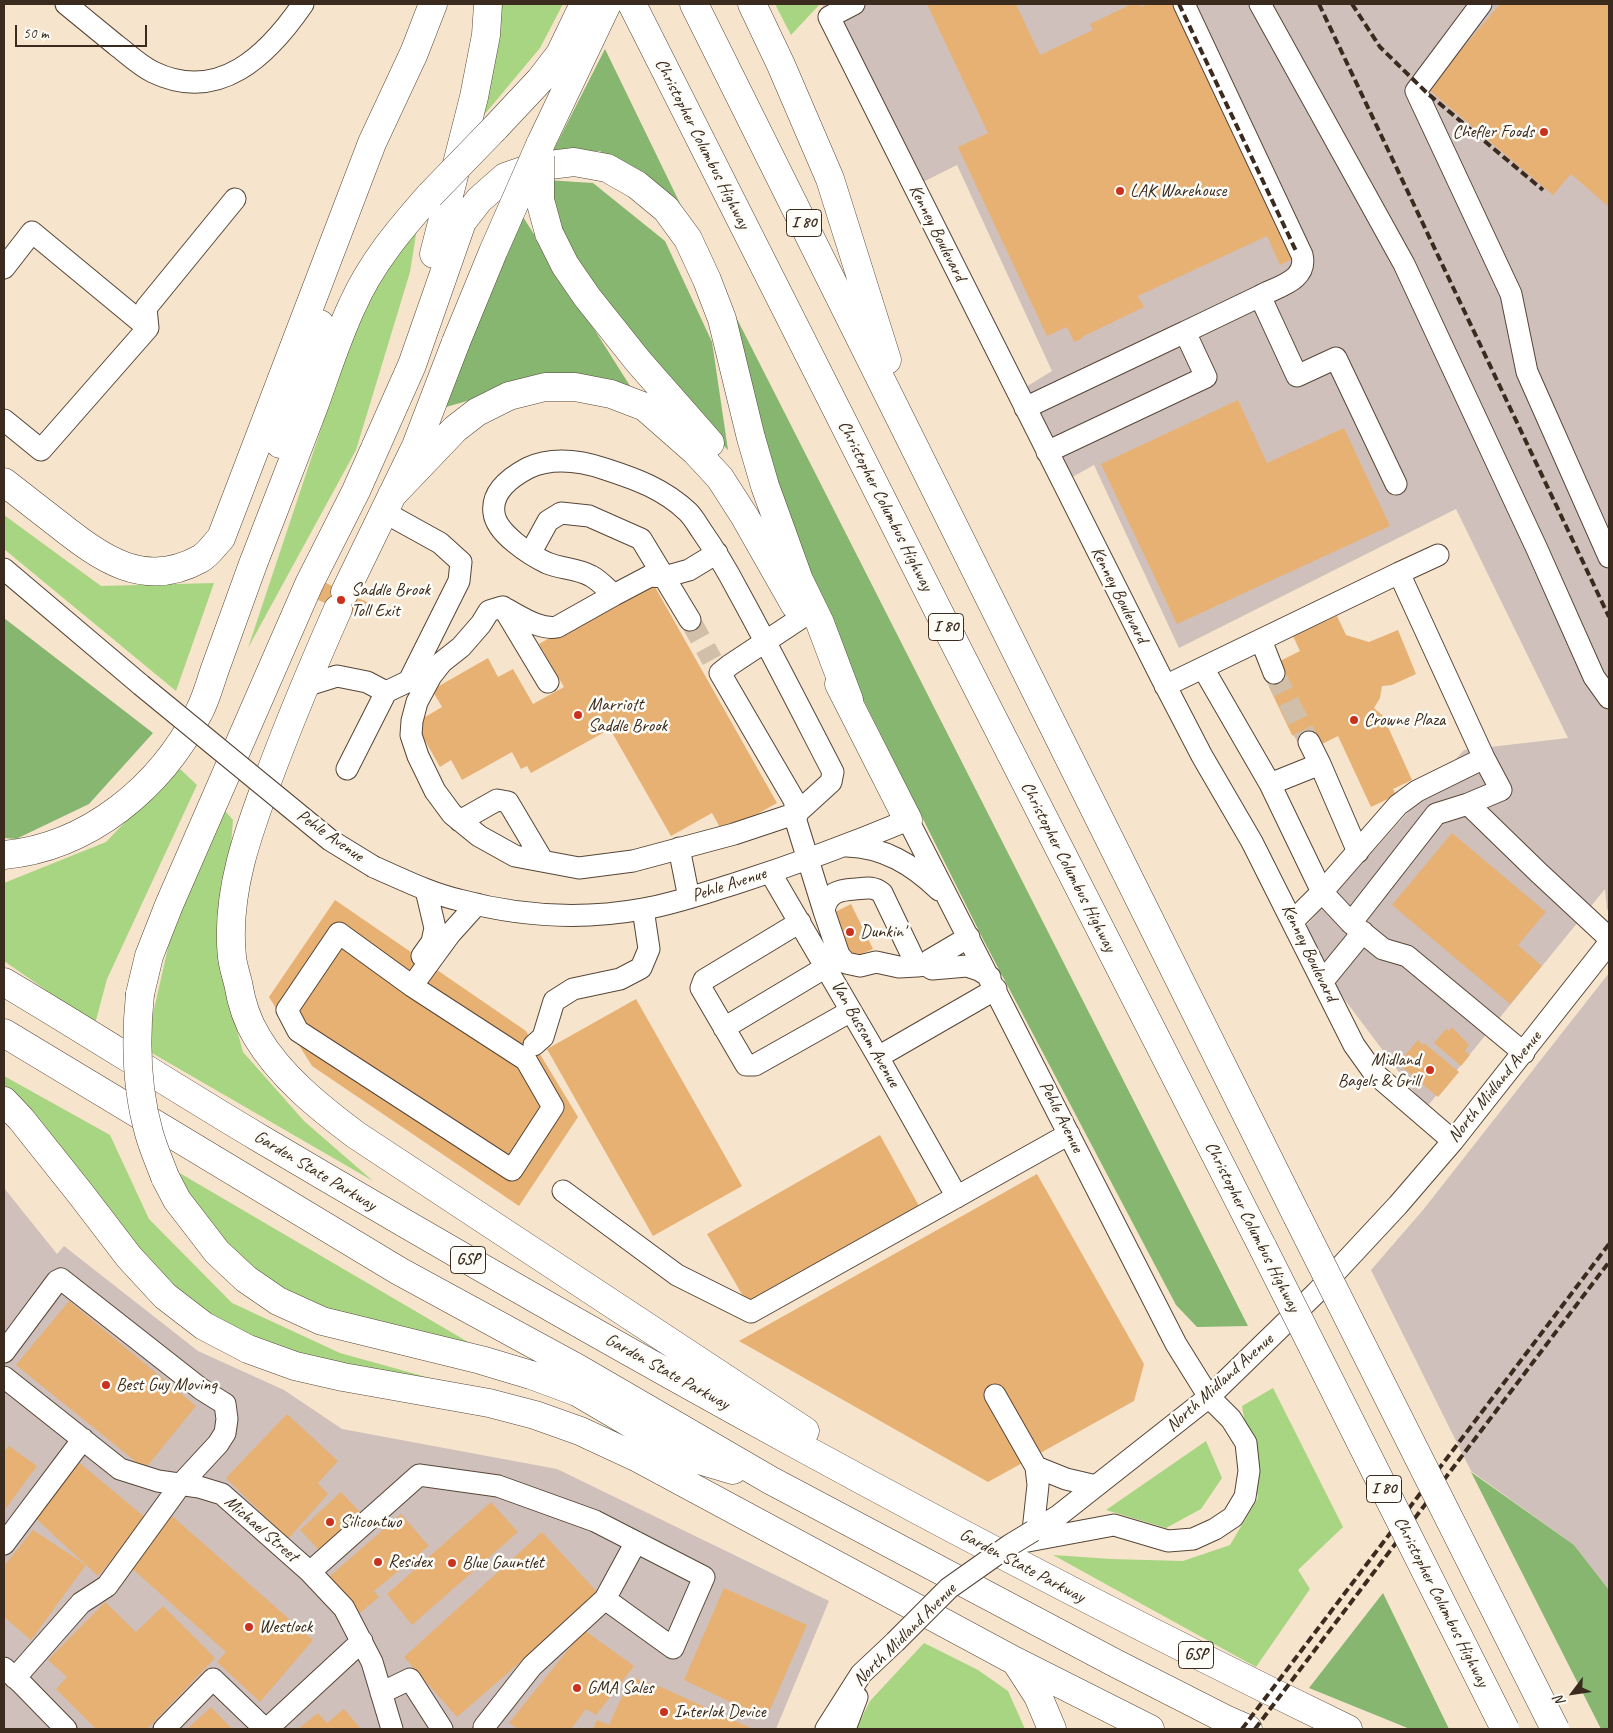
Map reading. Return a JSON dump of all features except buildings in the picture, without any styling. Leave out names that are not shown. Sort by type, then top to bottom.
[{"type":"highway","points":[[4,482],[92,551],[120,566],[150,572],[175,569],[201,559],[221,538],[372,144],[414,53],[433,4]]},
{"type":"highway","points":[[382,434],[439,236],[471,106],[486,35],[488,4]]},
{"type":"highway","points":[[584,4],[569,60],[540,145],[493,252],[416,446],[342,600],[305,686],[254,816],[240,866],[232,914],[232,958],[241,1001],[257,1036],[280,1068],[316,1105],[356,1135],[941,1522]]},
{"type":"highway","points":[[4,855],[36,849],[68,839],[122,807],[145,788],[172,755],[200,712],[253,564],[274,515],[352,306],[376,260],[430,195],[540,80],[569,60],[607,4]]},
{"type":"highway","name":"Christopher Columbus Highway","points":[[632,4],[1505,1729]]},
{"type":"highway","name":"I 80","points":[[694,4],[1297,1216],[1555,1729]]},
{"type":"highway","points":[[752,4],[781,64],[830,180],[913,442]]},
{"type":"highway","points":[[253,564],[258,510],[314,347],[337,267],[393,125],[414,53]]},
{"type":"highway","points":[[540,145],[540,200],[549,233],[565,265],[587,297],[638,362],[709,442],[743,486],[799,580]]},
{"type":"highway","points":[[770,1480],[686,1456],[576,1392],[531,1375],[480,1360],[322,1321],[278,1301],[246,1279],[218,1252],[178,1200],[165,1177],[149,1135],[141,1100],[137,1063],[137,1027],[140,994],[149,956],[168,905],[309,584],[356,491],[412,365],[462,222],[479,200],[505,177],[534,167],[574,162],[607,168],[638,185],[666,208],[688,239],[722,319],[751,438],[765,486],[799,580],[808,614]]},
{"type":"highway","points":[[388,503],[455,429],[477,412],[509,396],[545,387],[576,387],[610,394],[644,407],[695,451],[720,478],[808,614],[908,820]]},
{"type":"highway","name":"Garden State Parkway","points":[[4,982],[256,1137],[738,1413],[1078,1596],[1247,1681],[1348,1729]]},
{"type":"highway","name":"GSP","points":[[4,1033],[399,1271],[579,1368],[770,1480],[1115,1663],[1248,1729]]},
{"type":"highway","points":[[4,1101],[21,1119],[74,1185],[129,1258],[165,1296],[204,1326],[248,1348],[296,1366],[343,1377],[489,1403],[535,1415],[580,1431],[636,1457],[1015,1661],[1150,1729]]},
{"type":"highway","points":[[1015,1661],[1038,1696],[1052,1729]]},
{"type":"street","points":[[66,4],[138,63],[152,72],[171,79],[190,82],[210,80],[230,74],[249,64],[289,25],[303,4]]},
{"type":"street","name":"Kenney Boulevard","points":[[854,4],[829,18],[1165,686],[1202,756],[1252,842],[1354,1045],[1374,1073],[1453,1140]]},
{"type":"street","points":[[1025,408],[1260,296],[1296,278],[1302,270],[1304,263],[1302,255],[1184,4]]},
{"type":"street","points":[[1260,4],[1404,264],[1537,548],[1594,677],[1609,698]]},
{"type":"street","points":[[1481,4],[1416,91],[1511,294],[1527,372],[1609,558]]},
{"type":"street","points":[[4,420],[41,450],[148,328],[146,308],[235,199]]},
{"type":"street","points":[[4,268],[32,232],[148,328]]},
{"type":"street","points":[[1260,296],[1296,376],[1336,358],[1396,484]]},
{"type":"street","points":[[1047,452],[1206,377],[1185,332]]},
{"type":"street","points":[[614,595],[591,576],[568,567],[548,563],[512,541],[500,529],[494,514],[494,500],[514,476],[531,467],[559,460],[592,464],[628,476],[664,492],[689,513],[717,553],[766,641],[833,772],[831,782],[797,813],[734,834],[633,861],[579,868],[514,856],[479,836],[452,814],[435,791],[418,756],[411,735],[412,721],[417,702],[431,676],[442,662],[461,647],[481,624],[489,611],[502,607],[540,626],[557,627],[650,576],[664,577],[689,570],[717,553]]},
{"type":"street","points":[[346,768],[386,692],[410,681],[459,582],[461,562],[440,543],[388,503]]},
{"type":"street","points":[[531,552],[548,521],[561,513],[589,516],[641,538],[690,620]]},
{"type":"street","points":[[1165,686],[1438,555]]},
{"type":"street","name":"Pehle Avenue","points":[[4,570],[330,840],[374,867],[426,890],[458,900],[503,910],[549,915],[598,914],[643,909],[689,898],[813,858],[908,820],[1176,1344],[1209,1397],[1231,1419],[1246,1443],[1249,1471],[1245,1497],[1233,1517],[1215,1529],[1193,1539],[1168,1541],[1114,1526],[1010,1545]]},
{"type":"street","points":[[1323,981],[1357,927],[1436,814],[1468,804],[1501,790],[1484,758],[1399,573]]},
{"type":"street","points":[[502,607],[548,682]]},
{"type":"street","points":[[808,614],[766,641],[716,666],[794,800],[797,813],[796,821],[813,858],[831,882],[840,890]]},
{"type":"street","points":[[1261,640],[1274,673]]},
{"type":"street","points":[[1203,668],[1270,784],[1322,892],[1357,927],[1383,949],[1407,956],[1524,1053]]},
{"type":"street","points":[[305,686],[337,676],[367,682],[386,692]]},
{"type":"street","points":[[1309,742],[1358,852]]},
{"type":"street","points":[[1293,921],[1322,892],[1398,806],[1417,791],[1484,758]]},
{"type":"street","points":[[1270,784],[1320,764]]},
{"type":"street","points":[[460,821],[497,800],[508,802],[542,861]]},
{"type":"street","points":[[1468,804],[1609,938]]},
{"type":"street","points":[[845,846],[864,847],[896,857],[923,874],[950,901]]},
{"type":"street","points":[[679,848],[689,898]]},
{"type":"street","points":[[813,858],[824,911],[839,955],[846,963],[860,966],[876,962],[899,967],[922,965],[932,969],[966,966],[979,970],[993,983],[878,1057]]},
{"type":"street","name":"Van Bussam Avenue","points":[[770,872],[957,1197]]},
{"type":"street","points":[[824,911],[825,903],[840,890],[874,887],[882,892],[922,965]]},
{"type":"street","points":[[408,983],[432,942],[435,928],[426,890]]},
{"type":"street","points":[[408,983],[477,904]]},
{"type":"street","points":[[534,1044],[543,1038],[554,1001],[573,989],[620,979],[641,968],[649,949],[643,909]]},
{"type":"street","points":[[800,922],[704,980],[700,988],[746,1065],[755,1065],[851,1011]]},
{"type":"street","points":[[339,933],[408,983],[526,1060],[553,1107],[512,1170],[298,1031],[287,1010],[339,933]]},
{"type":"street","points":[[922,965],[969,937]]},
{"type":"street","name":"North Midland Avenue","points":[[826,1729],[861,1674],[949,1588],[1010,1545],[1058,1516],[1209,1397],[1317,1292],[1398,1205],[1453,1140],[1524,1053],[1609,943]]},
{"type":"street","points":[[724,1028],[826,967]]},
{"type":"street","points":[[563,1190],[677,1275],[751,1312],[1069,1134]]},
{"type":"street","points":[[4,1352],[57,1281],[62,1279],[201,1389],[225,1404],[227,1419],[225,1433],[218,1444],[181,1484],[107,1586],[81,1603],[9,1673],[66,1729]]},
{"type":"street","name":"Michael Street","points":[[4,1378],[120,1469],[158,1481],[199,1487],[222,1494],[310,1572],[344,1608],[362,1641],[372,1662],[392,1729]]},
{"type":"street","points":[[995,1395],[1036,1467],[1038,1485],[1034,1531]]},
{"type":"street","points":[[4,1544],[83,1439]]},
{"type":"street","points":[[1036,1467],[1066,1479],[1096,1486]]},
{"type":"street","points":[[310,1572],[419,1475],[498,1486],[595,1521],[704,1576],[673,1648],[605,1599]]},
{"type":"street","points":[[483,1728],[532,1666],[605,1599],[636,1542]]},
{"type":"street","points":[[164,1729],[213,1679],[266,1729],[362,1641]]},
{"type":"street","points":[[845,1729],[860,1690],[895,1642]]},
{"type":"street","points":[[381,1693],[410,1679],[442,1729]]},
{"type":"shaded area","points":[[822,4],[1609,4],[1609,908],[1607,910],[1605,889],[1426,1108],[1297,936],[1464,750],[1568,738],[1456,509],[1179,648],[1094,465],[1065,481],[1016,393],[1052,371],[957,165],[917,185]]},
{"type":"shaded area","points":[[1609,973],[1609,1590],[1574,1545],[1471,1471],[1371,1270],[1423,1210]]},
{"type":"shaded area","points":[[4,1188],[57,1254],[64,1246],[198,1351],[284,1390],[342,1429],[557,1469],[829,1601],[776,1729],[4,1729]]},
{"type":"green space","points":[[496,4],[563,4],[540,48],[479,121]]},
{"type":"green space","points":[[775,4],[820,4],[791,35]]},
{"type":"green space","points":[[605,49],[689,222],[600,151],[549,159]]},
{"type":"green space","points":[[546,180],[593,183],[665,241],[712,342],[728,450],[679,401],[563,252]]},
{"type":"green space","points":[[518,209],[632,389],[544,379],[446,407]]},
{"type":"green space","points":[[418,222],[410,272],[356,450],[248,648],[362,306]]},
{"type":"green space","points":[[735,315],[1248,1326],[1197,1327],[1176,1305],[984,941],[834,641],[767,479]]},
{"type":"green space","points":[[4,515],[101,586],[214,583],[176,691],[4,549]]},
{"type":"green space","points":[[4,618],[153,733],[89,804],[16,839],[4,838]]},
{"type":"green space","points":[[178,767],[197,785],[107,979],[95,1024],[4,961],[4,883],[106,842]]},
{"type":"green space","points":[[221,806],[233,820],[221,972],[243,1052],[304,1121],[373,1181],[145,1049],[182,886]]},
{"type":"green space","points":[[4,1076],[110,1135],[149,1219],[232,1303],[340,1353],[466,1388],[276,1353],[170,1289],[4,1092]]},
{"type":"green space","points":[[142,1151],[480,1349],[311,1308],[219,1266]]},
{"type":"green space","points":[[1273,1388],[1343,1527],[1298,1570],[1310,1589],[1256,1667],[1053,1555],[1183,1561],[1230,1545],[1258,1498],[1242,1406]]},
{"type":"green space","points":[[1206,1441],[1222,1478],[1201,1509],[1166,1528],[1106,1510]]},
{"type":"green space","points":[[1471,1472],[1574,1545],[1609,1590],[1609,1729],[1601,1729]]},
{"type":"green space","points":[[1383,1593],[1449,1729],[1410,1729],[1309,1688]]},
{"type":"green space","points":[[924,1643],[978,1670],[1008,1691],[1025,1729],[856,1729],[870,1701]]},
{"type":"tunnel","points":[[690,620],[712,660]]},
{"type":"tunnel","points":[[1274,673],[1309,742]]},
{"type":"railway","points":[[1179,4],[1297,253]]},
{"type":"railway","points":[[1319,4],[1609,617]]},
{"type":"railway","points":[[1352,4],[1380,47],[1427,93],[1543,190]]},
{"type":"railway","points":[[1242,1729],[1609,1244]]},
{"type":"railway","points":[[1255,1729],[1609,1262]]},
{"type":"place","name":"Chefler Foods","points":[[1544,132]]},
{"type":"place","name":"LAK Warehouse","points":[[1120,191]]},
{"type":"place","name":"Saddle Brook Toll Exit","points":[[341,600]]},
{"type":"place","name":"Marriott Saddle Brook","points":[[578,715]]},
{"type":"place","name":"Crowne Plaza","points":[[1354,720]]},
{"type":"place","name":"Dunkin'","points":[[850,932]]},
{"type":"place","name":"Midland Bagels & Grill","points":[[1430,1070]]},
{"type":"place","name":"Best Guy Moving","points":[[106,1385]]},
{"type":"place","name":"Silicontwo","points":[[330,1522]]},
{"type":"place","name":"Residex","points":[[378,1562]]},
{"type":"place","name":"Blue Gauntlet","points":[[452,1563]]},
{"type":"place","name":"Westlock","points":[[249,1627]]},
{"type":"place","name":"GMA Sales","points":[[577,1688]]},
{"type":"place","name":"Interlok Device","points":[[664,1712]]}]
